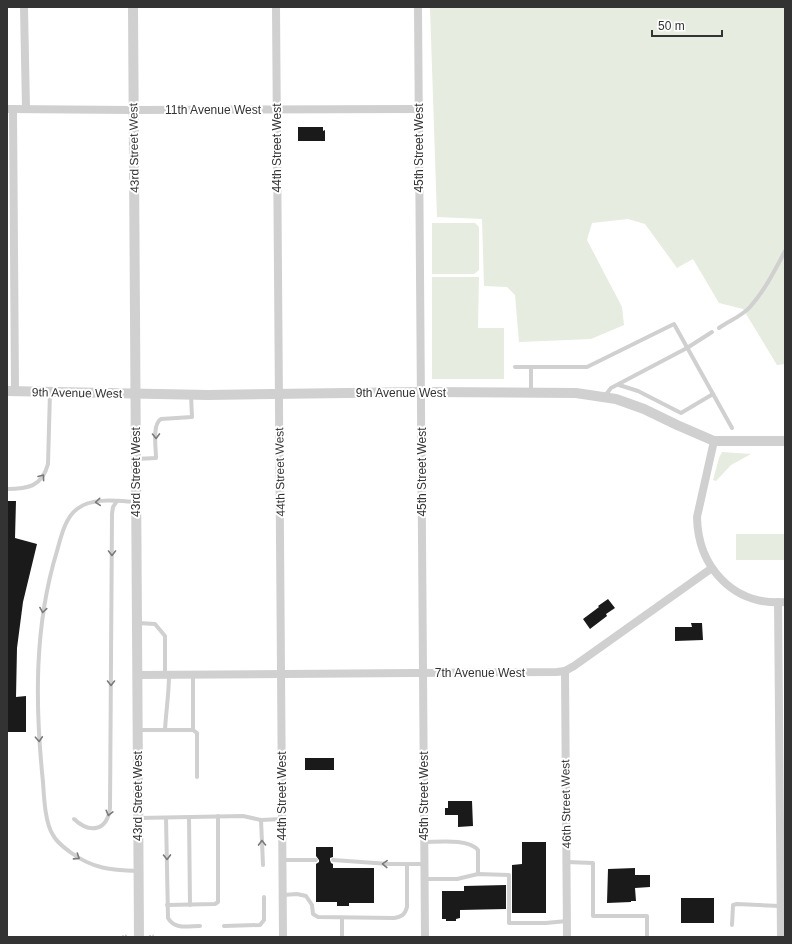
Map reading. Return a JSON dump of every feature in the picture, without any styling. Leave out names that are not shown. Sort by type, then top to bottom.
[{"type":"street","points":[[24,7],[26,109]]},
{"type":"street","name":"43rd Street West","points":[[133,7],[139,937]]},
{"type":"street","name":"44th Street West","points":[[276,7],[283,937]]},
{"type":"street","name":"45th Street West","points":[[418,7],[425,937]]},
{"type":"street","points":[[10,109],[11,391]]},
{"type":"street","name":"11th Avenue West","points":[[10,109],[419,109]]},
{"type":"street","name":"9th Avenue West","points":[[11,391],[136,394],[421,392],[576,393],[616,400],[644,409],[677,426],[714,441],[785,441]]},
{"type":"street","points":[[714,441],[697,517],[700,544],[704,556],[726,584],[742,594],[755,599],[782,602],[781,937]]},
{"type":"street","name":"7th Avenue West","points":[[137,675],[565,671],[712,568]]},
{"type":"street","name":"46th Street West","points":[[565,671],[568,937]]},
{"type":"lane","points":[[719,328],[740,315],[749,307],[769,281],[785,251]]},
{"type":"lane","points":[[515,367],[587,367],[674,324],[732,428]]},
{"type":"lane","points":[[603,397],[612,388],[687,348],[712,332]]},
{"type":"lane","points":[[531,367],[531,392]]},
{"type":"lane","points":[[619,384],[638,391],[681,413],[714,394]]},
{"type":"lane","points":[[7,489],[29,487],[38,482],[45,474],[48,464],[50,392]]},
{"type":"lane","points":[[136,458],[156,458],[156,426],[159,420],[192,417],[191,394]]},
{"type":"lane","points":[[137,502],[95,502],[78,508],[68,519],[60,539],[47,588],[40,634],[38,669],[40,745],[46,811],[50,830],[61,845],[76,856],[95,866],[114,870],[138,871]]},
{"type":"lane","points":[[74,819],[87,828],[98,828],[106,822],[110,808],[112,514],[113,506],[117,502]]},
{"type":"lane","points":[[137,623],[155,624],[160,628],[165,636],[169,690],[165,730]]},
{"type":"lane","points":[[193,675],[193,730],[197,733],[197,777]]},
{"type":"lane","points":[[138,730],[193,730]]},
{"type":"lane","points":[[168,905],[215,904],[218,902],[218,816]]},
{"type":"lane","points":[[138,818],[243,816],[262,820],[282,819]]},
{"type":"lane","points":[[189,817],[190,904]]},
{"type":"lane","points":[[166,818],[168,918],[171,923],[177,927],[200,926]]},
{"type":"lane","points":[[262,820],[263,865]]},
{"type":"lane","points":[[424,842],[453,842],[468,844],[476,847],[478,850],[478,874]]},
{"type":"lane","points":[[282,860],[316,860]]},
{"type":"lane","points":[[333,860],[389,864],[424,864]]},
{"type":"lane","points":[[567,862],[593,863],[592,916],[647,916],[647,937]]},
{"type":"lane","points":[[282,895],[297,894],[306,896],[312,906],[315,916],[342,918],[401,917],[406,913],[407,907],[407,864]]},
{"type":"lane","points":[[424,879],[457,879],[478,874],[509,875],[509,923],[546,923],[567,921]]},
{"type":"lane","points":[[224,926],[260,925],[264,920],[264,897]]},
{"type":"lane","points":[[732,925],[733,906],[737,904],[780,906]]},
{"type":"lane","points":[[342,918],[342,937]]},
{"type":"shaded area","points":[[430,7],[785,7],[785,364],[777,365],[743,309],[719,303],[693,259],[677,268],[645,224],[628,219],[592,223],[587,240],[622,307],[624,325],[591,339],[519,342],[515,295],[507,287],[484,286],[482,219],[437,217]]},
{"type":"shaded area","points":[[432,223],[475,223],[479,227],[479,270],[474,274],[432,274]]},
{"type":"shaded area","points":[[432,277],[479,277],[478,328],[504,328],[504,379],[432,379]]},
{"type":"shaded area","points":[[722,452],[751,454],[731,465],[716,481],[713,480]]},
{"type":"shaded area","points":[[736,534],[785,534],[785,560],[736,560]]},
{"type":"building","points":[[298,127],[323,127],[323,131],[325,130],[325,141],[298,141]]},
{"type":"building","points":[[7,501],[16,501],[15,538],[37,544],[23,602],[17,648],[16,697],[26,696],[26,732],[7,732]]},
{"type":"building","points":[[608,599],[615,608],[590,629],[583,619]]},
{"type":"building","points":[[691,623],[702,623],[703,640],[675,641],[675,627],[692,627]]},
{"type":"building","points":[[305,758],[334,758],[334,770],[305,770]]},
{"type":"building","points":[[448,801],[472,801],[473,826],[458,827],[458,815],[445,815],[445,808],[448,808]]},
{"type":"building","points":[[522,842],[546,842],[546,913],[512,913],[512,865],[522,864]]},
{"type":"building","points":[[316,847],[333,847],[333,857],[330,858],[330,860],[333,864],[333,868],[374,868],[374,903],[349,903],[349,906],[337,906],[337,902],[316,902],[316,864],[319,860],[316,856]]},
{"type":"building","points":[[635,868],[635,875],[650,875],[650,887],[635,888],[636,901],[607,903],[608,869]]},
{"type":"building","points":[[506,885],[506,909],[460,910],[460,918],[456,919],[456,921],[446,921],[446,919],[442,919],[442,891],[464,891],[464,886]]},
{"type":"building","points":[[681,898],[714,898],[714,923],[681,923]]}]
